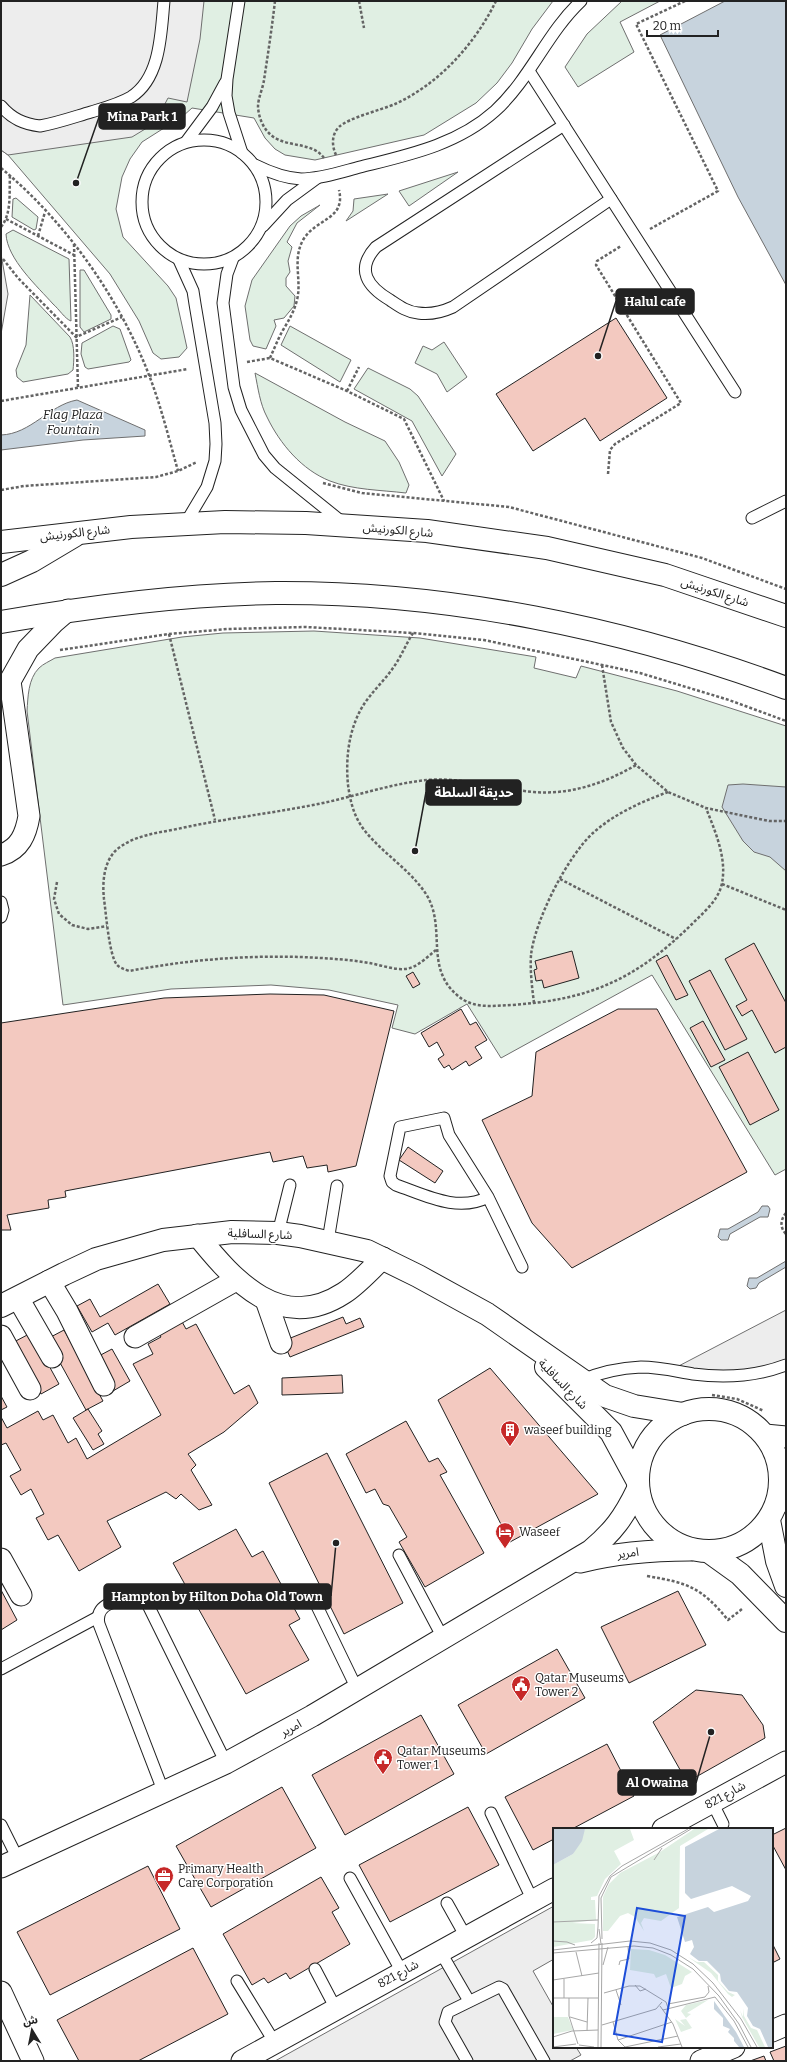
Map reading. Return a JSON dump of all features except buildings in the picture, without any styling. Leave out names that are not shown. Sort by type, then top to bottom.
[{"type":"main road","name":"شارع الكورنيش","points":[[1,542],[79,533],[185,524],[266,522],[346,525],[427,531],[547,548],[664,575],[786,616]]},
{"type":"main road","points":[[1,574],[38,558],[79,533]]},
{"type":"main road","points":[[1,622],[68,610],[158,599],[276,593],[378,597],[458,605],[544,620],[630,639],[680,652],[786,688]]},
{"type":"main road","name":"شارع السافلية","points":[[9,1302],[49,1281],[96,1260],[129,1248],[163,1240],[232,1232],[278,1233],[328,1241],[367,1251],[452,1294],[510,1331],[605,1396],[634,1406],[683,1414]]},
{"type":"main road","name":"شارع السافلية","points":[[510,1331],[610,1432],[637,1485]]},
{"type":"main road","points":[[786,1586],[777,1561],[777,1508],[780,1490],[778,1461],[764,1435],[752,1423],[737,1414],[721,1409],[704,1409],[683,1414],[658,1430],[647,1444],[639,1462],[637,1485],[646,1515],[658,1530],[673,1542],[699,1551],[740,1574],[786,1621]]},
{"type":"main road","points":[[699,1551],[726,1550],[742,1543],[757,1533],[777,1508]]},
{"type":"street","points":[[1,855],[7,853],[20,844],[26,832],[29,816],[6,677],[28,649],[68,610]]},
{"type":"street","points":[[197,1235],[236,1280],[266,1300],[286,1306],[307,1307],[327,1302],[345,1293],[383,1258]]},
{"type":"street","points":[[135,1337],[236,1280]]},
{"type":"street","points":[[49,1281],[67,1311],[104,1385]]},
{"type":"street","points":[[266,1300],[281,1343]]},
{"type":"street","points":[[9,1302],[52,1357]]},
{"type":"street","points":[[1,1336],[30,1389]]},
{"type":"street","points":[[764,1435],[786,1437]]},
{"type":"street","name":"امرير","points":[[10,1863],[226,1763],[312,1716],[567,1565],[590,1551],[610,1534],[626,1514],[637,1485]]},
{"type":"street","name":"امرير","points":[[567,1565],[627,1553],[659,1550],[699,1551]]},
{"type":"street","points":[[1,1559],[21,1595]]},
{"type":"street","name":"شارع 821","points":[[665,1828],[786,1762]]},
{"type":"street","name":"شارع 821","points":[[242,2061],[553,1890]]},
{"type":"street","points":[[1,1992],[33,2061]]},
{"type":"street","points":[[773,2030],[786,2024]]},
{"type":"street","points":[[701,2061],[732,2048]]},
{"type":"lane","points":[[1,106],[16,120],[40,126],[115,104],[132,96],[147,80],[153,70],[162,28],[164,1]]},
{"type":"lane","points":[[239,1],[227,79],[226,96],[229,113],[242,153]]},
{"type":"lane","points":[[317,178],[287,200],[262,228],[250,245],[233,258],[216,264],[197,264],[179,260],[164,251],[152,239],[144,224],[141,207],[142,190],[148,174],[157,160],[170,149],[186,142],[200,140],[215,141],[230,145],[242,153],[255,165],[285,177],[317,178],[421,152],[448,142],[473,128],[495,110],[529,71],[561,21],[581,1]]},
{"type":"lane","points":[[529,71],[735,392]]},
{"type":"lane","points":[[186,142],[212,107],[227,79]]},
{"type":"lane","points":[[564,125],[376,247],[366,262],[367,280],[372,287],[404,309],[417,313],[429,314],[442,312],[454,307],[611,199]]},
{"type":"lane","points":[[255,165],[264,185],[266,206],[262,228]]},
{"type":"lane","points":[[233,258],[227,274],[223,303],[230,364],[234,387],[241,410],[264,455],[296,487],[346,525]]},
{"type":"lane","points":[[179,260],[192,291],[215,423],[215,460],[207,487],[185,524]]},
{"type":"lane","points":[[752,518],[786,501]]},
{"type":"lane","points":[[1,902],[3,910],[1,917]]},
{"type":"lane","points":[[488,1197],[477,1202],[462,1204],[447,1202],[396,1185],[392,1182],[390,1176],[400,1127],[444,1118],[449,1135],[488,1197],[522,1267]]},
{"type":"lane","points":[[278,1233],[290,1185]]},
{"type":"lane","points":[[328,1241],[337,1186]]},
{"type":"lane","points":[[582,1380],[603,1372],[626,1368],[656,1368],[716,1376],[761,1372],[786,1365]]},
{"type":"lane","points":[[399,1555],[443,1638]]},
{"type":"lane","points":[[164,1793],[98,1617],[100,1610],[105,1605],[137,1598],[147,1603],[226,1763]]},
{"type":"lane","points":[[315,1602],[357,1689]]},
{"type":"lane","points":[[1,1669],[98,1617]]},
{"type":"lane","points":[[712,1802],[723,1824]]},
{"type":"lane","points":[[491,1812],[533,1901]]},
{"type":"lane","points":[[1,1825],[10,1863]]},
{"type":"lane","points":[[350,1878],[402,1972]]},
{"type":"lane","points":[[447,1903],[466,1937]]},
{"type":"lane","points":[[440,1951],[469,2001]]},
{"type":"lane","points":[[315,1969],[336,2009]]},
{"type":"lane","points":[[237,1981],[275,2043]]},
{"type":"lane","points":[[467,2061],[446,2022],[448,2012],[494,1988],[499,1987],[504,1989],[544,2061]]},
{"type":"path","points":[[359,1],[364,28]]},
{"type":"path","points":[[346,171],[333,147],[333,137],[337,129],[344,122],[397,103],[427,84],[455,61],[471,43],[488,17],[496,1]]},
{"type":"path","points":[[608,474],[610,450],[615,444],[681,403],[596,265],[597,261],[686,207],[718,191],[636,24],[685,1]]},
{"type":"path","points":[[1,168],[26,189],[74,244],[122,317],[149,376],[178,471]]},
{"type":"path","points":[[1,227],[6,219],[9,207],[10,175]]},
{"type":"path","points":[[38,236],[45,211]]},
{"type":"path","points":[[6,219],[74,255]]},
{"type":"path","points":[[74,244],[78,388]]},
{"type":"path","points":[[3,259],[18,278],[76,337]]},
{"type":"path","points":[[76,337],[122,317]]},
{"type":"path","points":[[1,401],[191,369],[191,356],[203,353]]},
{"type":"path","points":[[230,364],[270,358],[347,391],[404,419],[444,501]]},
{"type":"path","points":[[347,391],[359,367]]},
{"type":"path","points":[[1,490],[24,486],[156,477],[178,471],[195,462],[215,460]]},
{"type":"path","points":[[320,482],[362,493],[510,507],[702,558],[786,589]]},
{"type":"path","points":[[58,651],[169,634],[306,627],[413,632],[484,640],[640,673],[729,700],[786,721]]},
{"type":"path","points":[[413,632],[394,667],[368,698],[355,721],[348,752],[347,771],[350,797],[354,811],[369,836],[416,880],[427,895],[435,913],[437,931],[436,950],[439,966],[446,983],[458,996],[474,1005],[534,1003],[586,994],[614,983],[639,968],[676,940],[713,902],[722,884],[723,867],[720,846],[706,808]]},
{"type":"path","points":[[169,634],[215,820]]},
{"type":"path","points":[[602,665],[611,722],[623,748],[636,765],[668,792],[706,808],[768,821],[786,822]]},
{"type":"path","points":[[436,950],[419,964],[405,969],[321,958],[272,956],[176,962],[129,970],[122,969],[116,964],[107,926],[104,878],[108,861],[118,848],[136,837],[215,820],[284,811],[350,797],[402,783],[429,780],[455,780],[535,792],[564,791],[585,788],[611,779],[636,765]]},
{"type":"path","points":[[534,1003],[530,968],[531,953],[547,906],[574,854],[593,834],[610,820],[639,803],[668,792]]},
{"type":"path","points":[[560,879],[676,940]]},
{"type":"path","points":[[57,882],[54,899],[60,914],[72,925],[88,929],[107,926]]},
{"type":"path","points":[[722,884],[786,910]]},
{"type":"path","points":[[786,1213],[782,1222],[782,1227],[786,1234]]},
{"type":"path","points":[[706,1394],[737,1398],[768,1414]]},
{"type":"path","points":[[627,1553],[644,1575],[677,1581],[691,1586],[715,1604],[728,1620],[762,1595]]},
{"type":"green space","points":[[1,1],[553,1],[532,29],[512,63],[497,83],[476,103],[424,135],[315,160],[285,155],[275,149],[265,138],[254,118],[192,108],[183,116],[142,142],[130,159],[122,177],[116,209],[123,237],[168,286],[176,298],[187,348],[179,357],[161,359],[153,353],[139,321],[110,274],[8,155],[1,150]]},
{"type":"green space","points":[[622,1],[660,1],[620,22],[634,52],[578,87],[565,67],[587,34]]},
{"type":"green space","points":[[458,172],[409,206],[399,191]]},
{"type":"green space","points":[[388,194],[346,221],[353,211],[354,199]]},
{"type":"green space","points":[[16,198],[38,217],[36,229],[34,230],[12,217],[13,199]]},
{"type":"green space","points":[[320,205],[297,223],[287,242],[292,247],[288,261],[290,272],[286,278],[286,286],[295,296],[294,306],[284,318],[274,320],[276,326],[266,349],[253,346],[250,340],[245,306],[252,280],[290,226],[301,216]]},
{"type":"green space","points":[[13,230],[69,259],[71,321],[64,316],[17,263],[8,243],[6,234]]},
{"type":"green space","points":[[80,270],[84,270],[111,315],[111,319],[84,332],[80,327]]},
{"type":"green space","points":[[30,295],[72,340],[74,362],[73,370],[68,374],[23,382],[17,377],[16,370],[26,345]]},
{"type":"green space","points":[[113,326],[120,329],[131,360],[129,362],[88,369],[85,367],[81,354],[82,343]]},
{"type":"green space","points":[[290,326],[351,360],[340,382],[281,345]]},
{"type":"green space","points":[[444,342],[467,377],[447,392],[437,374],[415,363],[423,346],[432,350]]},
{"type":"green space","points":[[368,368],[410,389],[418,396],[456,454],[442,476],[412,421],[354,389]]},
{"type":"green space","points":[[255,373],[345,422],[385,441],[399,462],[409,485],[406,493],[358,488],[339,484],[320,476],[301,463],[285,446],[272,427],[261,401]]},
{"type":"green space","points":[[314,631],[420,638],[536,657],[534,668],[576,678],[581,666],[677,691],[786,726],[786,1169],[775,1175],[652,975],[501,1058],[467,1004],[415,1034],[392,1028],[398,1005],[329,990],[271,985],[171,989],[63,1005],[27,711],[29,688],[35,672],[42,665],[55,658],[182,637],[223,633]]},
{"type":"shaded area","points":[[1,1],[204,1],[200,39],[187,102],[168,98],[155,123],[132,137],[8,155],[1,150]]},
{"type":"shaded area","points":[[1,254],[8,294],[1,334]]},
{"type":"shaded area","points":[[786,1310],[786,1365],[761,1372],[671,1370]]},
{"type":"shaded area","points":[[553,1907],[553,1960],[533,1971],[553,2006],[553,2048],[577,2048],[581,2055],[570,2061],[275,2061]]},
{"type":"water","points":[[725,1],[786,1],[786,285],[738,197],[660,35]]},
{"type":"water","name":"Flag Plaza Fountain","points":[[77,400],[145,430],[145,436],[83,440],[1,450],[1,435],[22,430],[58,407]]},
{"type":"water","points":[[743,784],[786,787],[786,871],[770,857],[754,852],[743,841],[722,807],[728,785]]},
{"type":"water","points":[[762,1206],[768,1206],[770,1209],[768,1217],[760,1217],[730,1234],[728,1240],[721,1240],[718,1237],[720,1229],[728,1229],[758,1212]]},
{"type":"water","points":[[786,1261],[786,1267],[759,1283],[756,1288],[750,1289],[747,1286],[749,1278],[757,1278]]},
{"type":"place","name":"Mina Park 1","points":[[76,183]]},
{"type":"place","name":"Halul cafe","points":[[598,356]]},
{"type":"place","name":"حديقة السلطة","points":[[415,851]]},
{"type":"place","name":"waseef building","points":[[510,1447]]},
{"type":"place","name":"Hampton by Hilton Doha Old Town","points":[[336,1543]]},
{"type":"place","name":"Waseef","points":[[505,1549]]},
{"type":"place","name":"Qatar Museums Tower 2","points":[[521,1702]]},
{"type":"place","name":"Al Owaina","points":[[711,1732]]},
{"type":"place","name":"Qatar Museums Tower 1","points":[[383,1775]]},
{"type":"place","name":"Primary Health Care Corporation","points":[[164,1893]]}]
